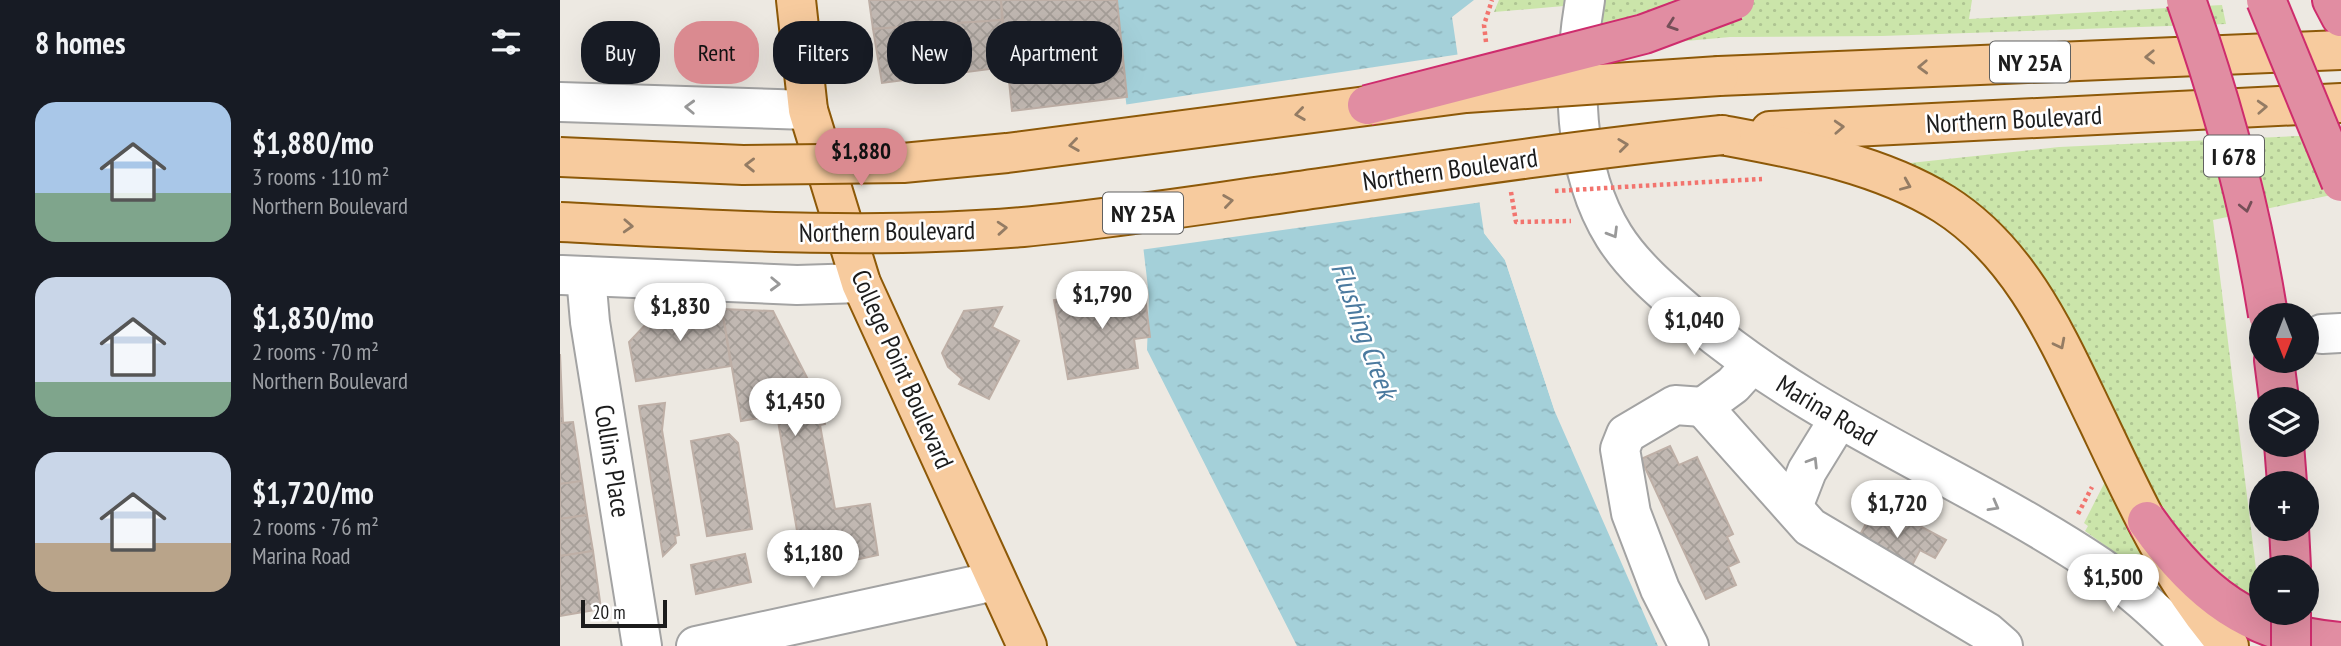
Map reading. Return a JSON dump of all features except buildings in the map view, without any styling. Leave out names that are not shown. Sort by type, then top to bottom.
[{"type":"highway","points":[[1367,105],[1644,34],[1735,0]]},
{"type":"highway","name":"I 678","points":[[2186,0],[2237,167],[2265,303]]},
{"type":"highway","points":[[2266,0],[2341,182]]},
{"type":"highway","points":[[2332,0],[2341,17]]},
{"type":"highway","points":[[2147,521],[2181,568],[2222,602],[2271,628],[2341,642]]},
{"type":"highway","points":[[2291,625],[2291,646]]},
{"type":"main road","name":"College Point Boulevard","points":[[796,0],[807,110],[861,283],[1027,646]]},
{"type":"main road","name":"NY 25A","points":[[560,158],[743,165],[903,163],[1021,151],[1367,105],[1545,86],[1719,76],[2341,50]]},
{"type":"main road","name":"Northern Boulevard","points":[[560,222],[813,234],[916,233],[1023,227],[1130,215],[1608,147],[1722,135],[2341,103]]},
{"type":"main road","points":[[1722,135],[1812,153],[1880,175],[1931,197],[1973,226],[2008,263],[2036,300],[2147,521],[2199,608],[2230,646]]},
{"type":"street","name":"Marina Road","points":[[1585,0],[1578,61],[1578,102],[1587,170],[1599,208],[1615,238],[1639,267],[1680,306],[1752,364],[1839,419],[2092,562],[2137,595],[2192,646]]},
{"type":"street","points":[[2246,53],[2341,31]]},
{"type":"street","points":[[560,102],[807,110]]},
{"type":"street","name":"Northern Boulevard","points":[[573,276],[797,285],[861,283]]},
{"type":"street","name":"Collins Place","points":[[573,276],[587,298],[642,646]]},
{"type":"street","points":[[1689,646],[1660,589],[1631,513],[1620,449],[1626,434],[1675,405],[1703,407],[1733,385],[1752,364]]},
{"type":"street","points":[[1703,407],[1810,527],[1987,632],[2003,646]]},
{"type":"street","points":[[1793,507],[1807,471],[1839,419]]},
{"type":"street","points":[[696,646],[995,580]]},
{"type":"path","points":[[1724,181],[1774,179]]},
{"type":"path","points":[[2074,521],[2096,481]]},
{"type":"green space","points":[[1499,0],[1566,0],[1564,6],[1494,12]]},
{"type":"green space","points":[[1604,0],[1972,0],[1969,19],[2222,5],[2226,24],[1882,36],[1730,37],[1598,49]]},
{"type":"green space","points":[[2341,134],[2341,193],[2213,220],[2249,512],[2249,541],[2253,541],[2254,555],[2249,555],[2249,599],[2218,582],[2148,492],[2071,321],[2028,258],[1940,180],[1910,163],[2059,147]]},
{"type":"green space","points":[[2109,474],[2151,557],[2142,565],[2128,562],[2085,531],[2088,526],[2084,523]]},
{"type":"water","name":"Flushing Creek","points":[[1114,0],[1474,0],[1452,17],[1484,233],[1505,260],[1555,412],[1658,646],[1297,646],[1147,350],[1149,296],[1122,68],[1122,21],[1116,21]]},
{"type":"pier","points":[[1461,54],[1483,202],[1140,250],[1123,105]]},
{"type":"pier","points":[[1484,233],[1488,234],[1508,259],[1558,410],[1555,412],[1505,260]]}]
